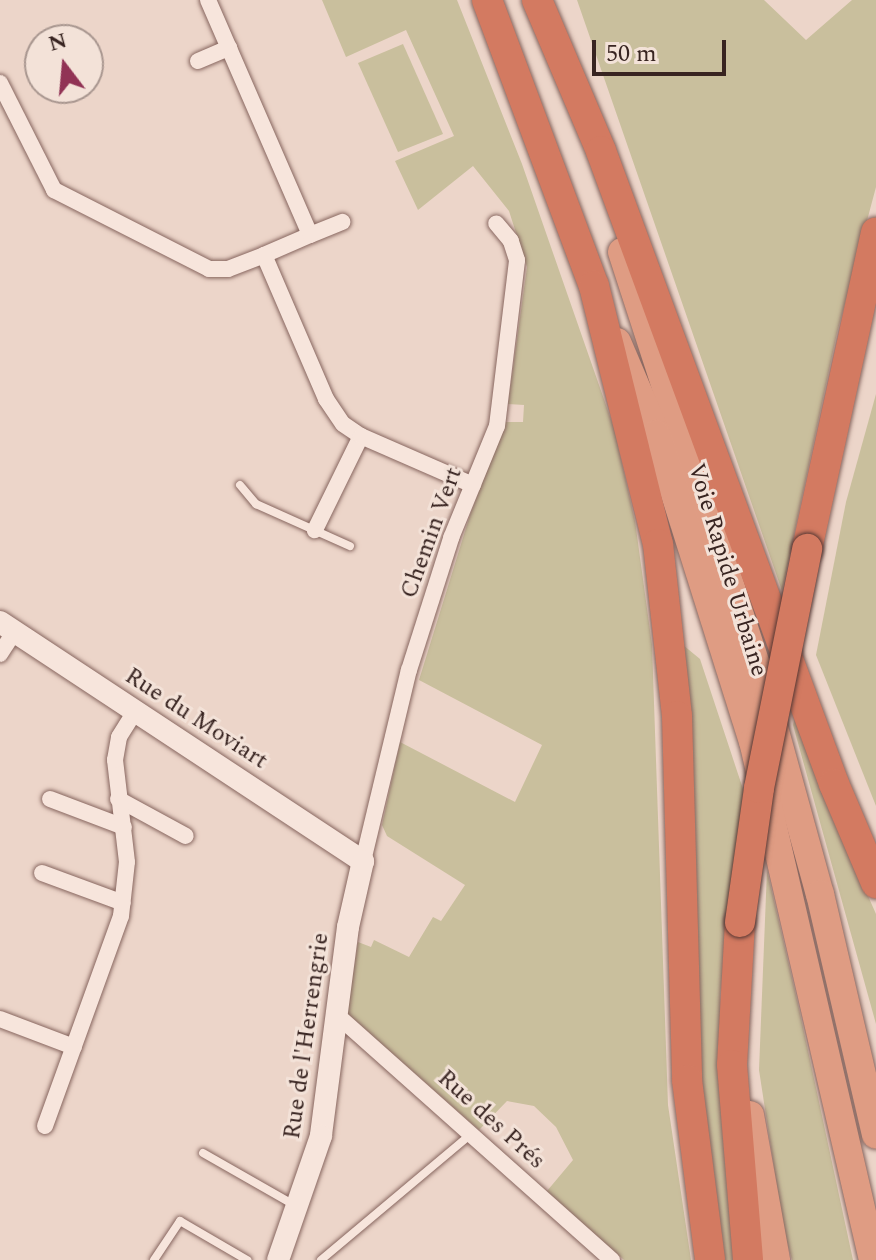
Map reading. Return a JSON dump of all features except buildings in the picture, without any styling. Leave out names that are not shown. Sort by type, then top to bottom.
[{"type":"highway","points":[[487,0],[594,286],[644,473],[669,614],[681,813],[687,1080],[710,1260]]},
{"type":"highway","points":[[540,8],[601,151],[830,773],[876,883]]},
{"type":"highway","name":"Voie Rapide Urbaine","points":[[540,8],[754,654],[820,894],[876,1135]]},
{"type":"highway","points":[[811,557],[876,232]]},
{"type":"highway","points":[[748,1260],[732,1065],[759,788],[876,275]]},
{"type":"highway","name":"Voie Rapide Urbaine","points":[[594,286],[656,434],[753,741],[873,1260]]},
{"type":"highway","points":[[745,922],[744,1018],[748,1093],[776,1260]]},
{"type":"street","points":[[208,0],[310,235]]},
{"type":"street","points":[[198,61],[229,48]]},
{"type":"street","points":[[0,83],[54,190],[209,269],[228,269],[342,222]]},
{"type":"street","name":"Chemin Vert","points":[[363,861],[405,685],[473,485],[497,426],[517,265],[514,246],[496,223]]},
{"type":"street","points":[[264,255],[326,399],[343,424],[361,436],[473,485]]},
{"type":"street","points":[[315,530],[361,436]]},
{"type":"street","points":[[0,654],[8,626]]},
{"type":"street","name":"Rue du Moviart","points":[[8,626],[363,861]]},
{"type":"street","points":[[45,1126],[123,903],[124,827],[118,799],[117,746],[135,711]]},
{"type":"street","points":[[50,799],[124,827]]},
{"type":"street","points":[[118,799],[186,836]]},
{"type":"street","name":"Rue de l'Herrengrie","points":[[278,1260],[300,1209],[325,1118],[349,918],[363,861]]},
{"type":"street","points":[[42,873],[123,903]]},
{"type":"street","name":"Rue des Prés","points":[[338,1016],[612,1260]]},
{"type":"street","points":[[0,1019],[74,1047]]},
{"type":"lane","points":[[240,485],[256,504],[350,546]]},
{"type":"lane","points":[[321,1260],[471,1135]]},
{"type":"lane","points":[[203,1153],[300,1209]]},
{"type":"lane","points":[[154,1260],[180,1221],[247,1260]]},
{"type":"shaded area","points":[[322,0],[457,0],[522,164],[614,428],[635,521],[652,645],[668,1105],[691,1260],[624,1260],[547,1191],[573,1160],[556,1127],[534,1106],[507,1101],[479,1130],[347,1013],[358,942],[371,947],[374,940],[409,957],[433,917],[441,921],[465,885],[387,836],[382,825],[400,742],[515,802],[542,745],[419,680],[470,515],[505,422],[523,422],[524,405],[508,404],[527,267],[509,211],[473,166],[418,210],[395,161],[454,136],[406,30],[346,57]]},
{"type":"shaded area","points":[[577,0],[764,0],[806,40],[852,0],[876,0],[876,187],[837,333],[782,591]]},
{"type":"shaded area","points":[[403,44],[443,134],[398,152],[358,63]]},
{"type":"shaded area","points":[[876,394],[876,806],[816,655],[846,502]]},
{"type":"shaded area","points":[[683,645],[700,659],[744,792],[720,994],[721,1115],[734,1260],[723,1260],[700,1081],[695,823]]},
{"type":"shaded area","points":[[796,714],[831,812],[876,914],[876,1024],[793,725]]},
{"type":"shaded area","points":[[767,870],[853,1260],[792,1260],[784,1232],[759,1070]]}]
